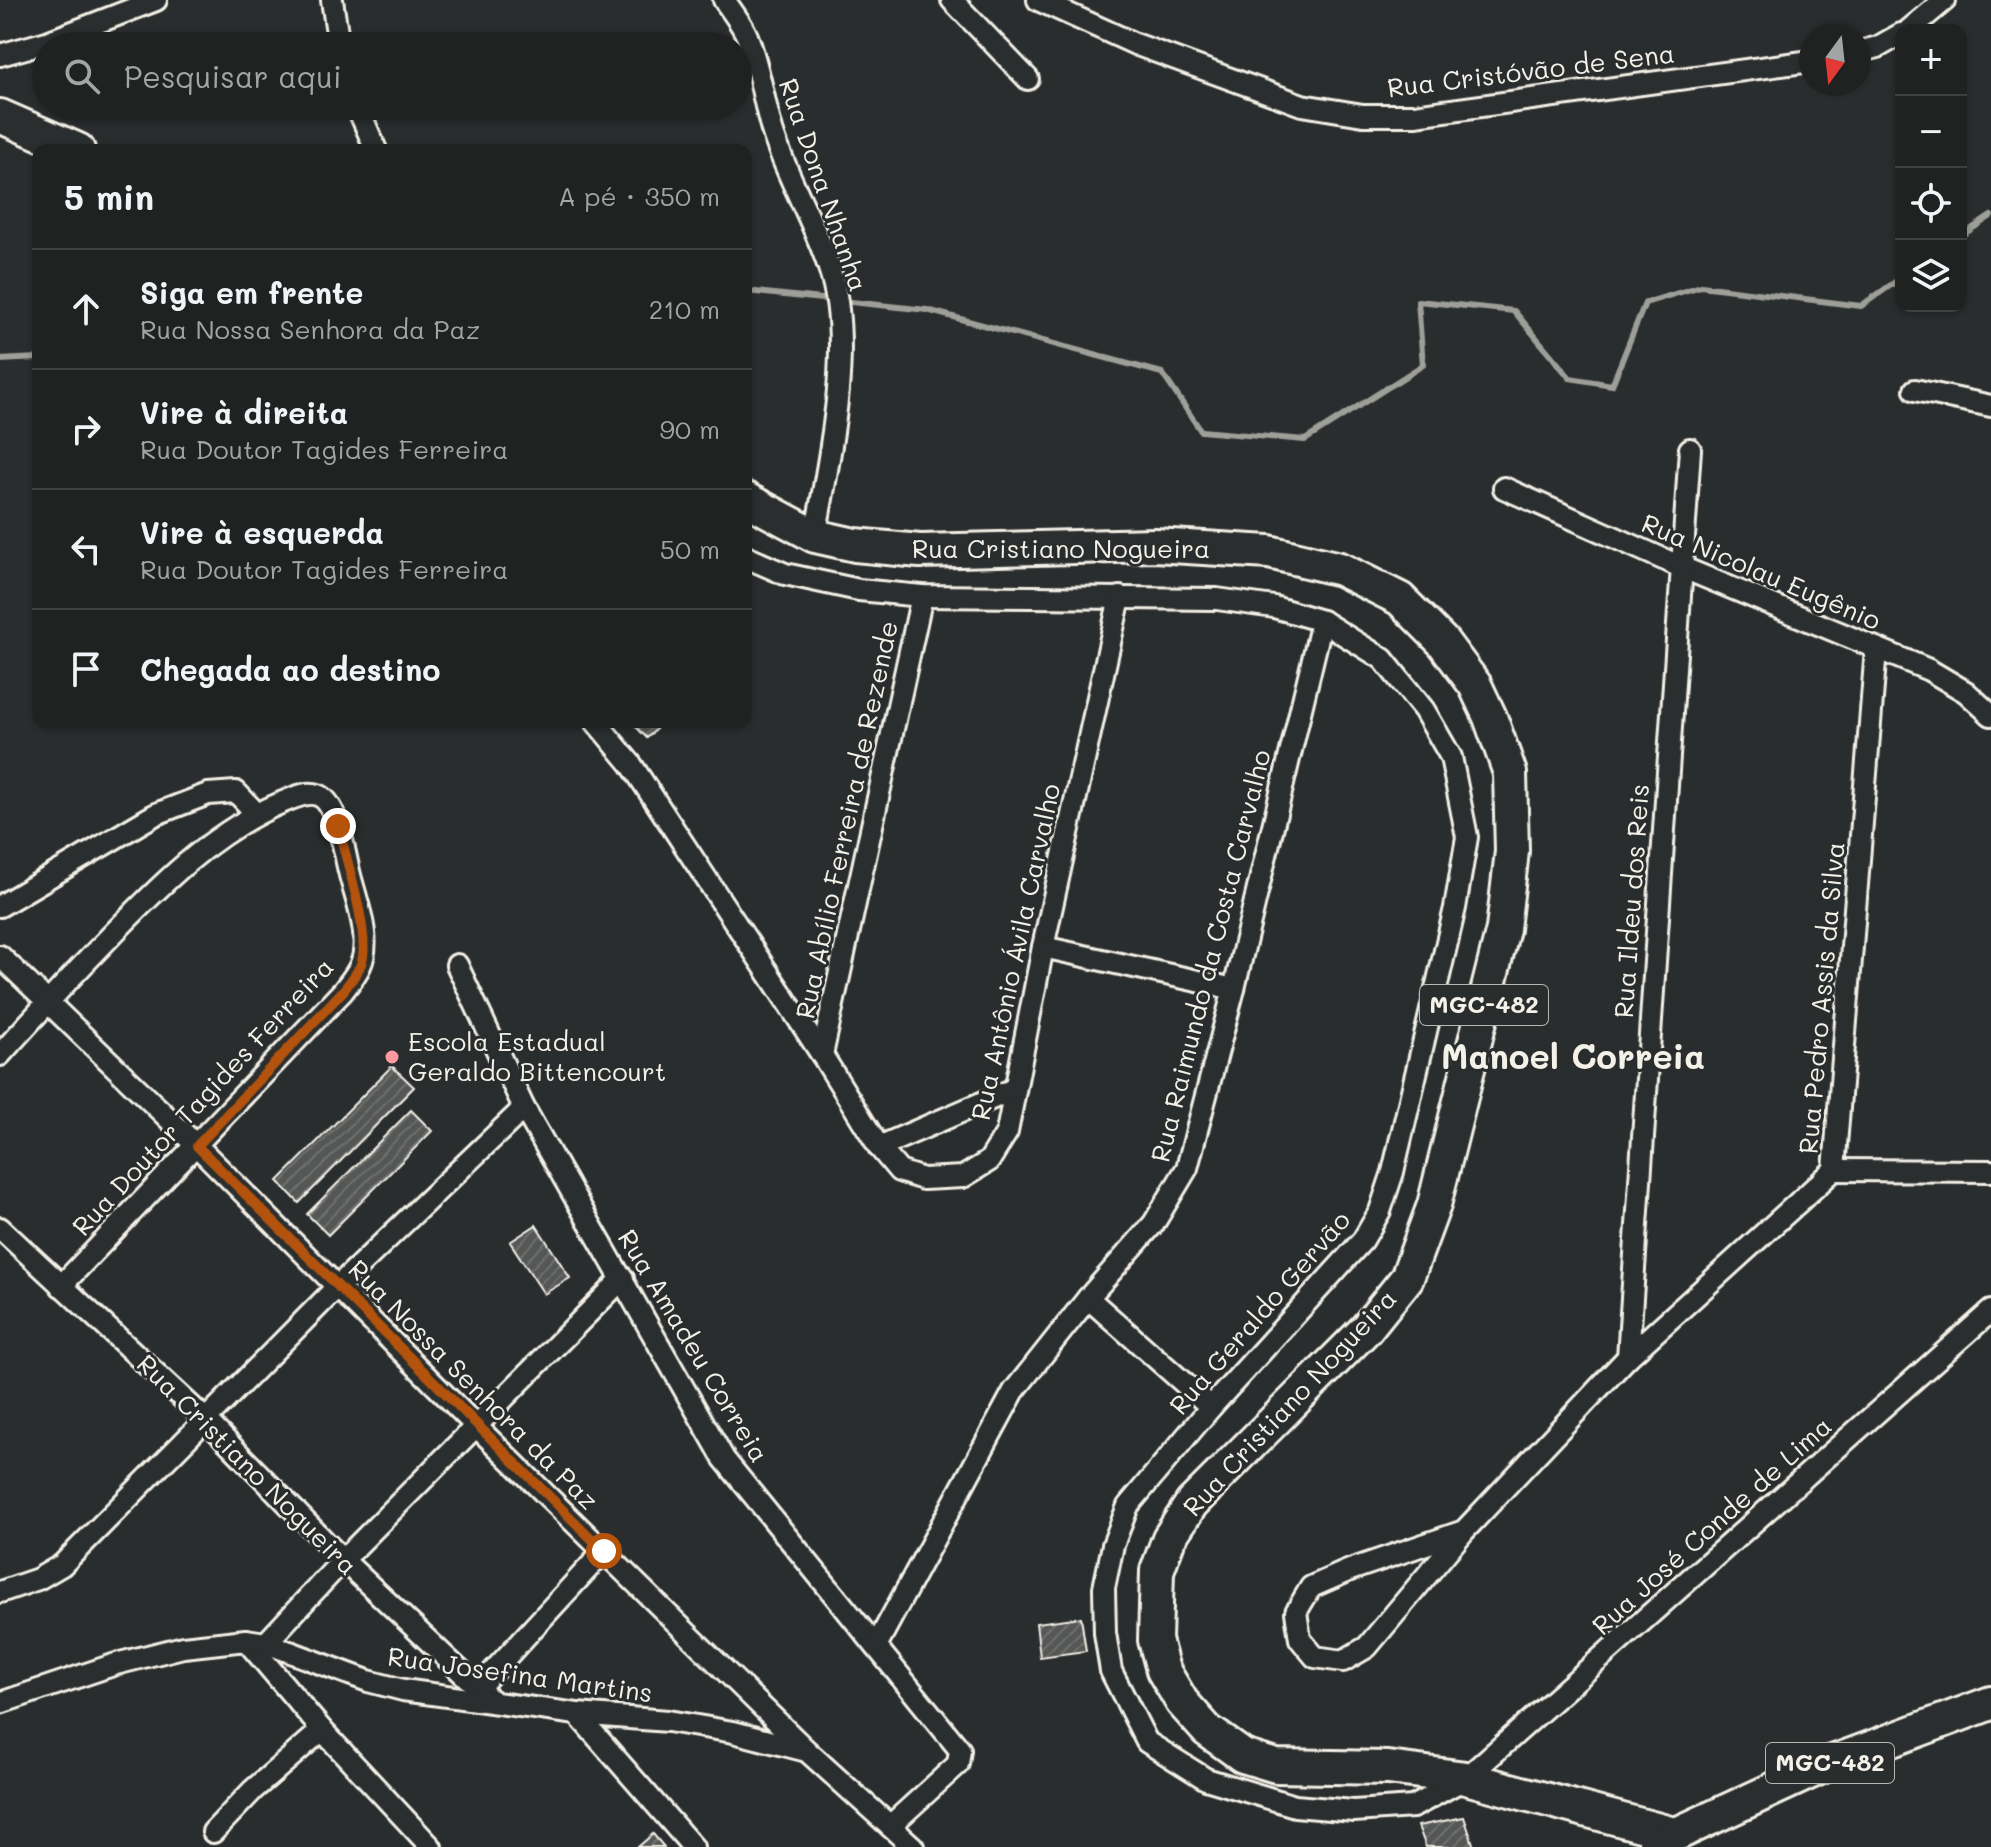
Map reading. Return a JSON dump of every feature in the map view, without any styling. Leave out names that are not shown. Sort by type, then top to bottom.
[{"type":"highway","points":[[0,116],[64,144]]},
{"type":"highway","name":"Rua Cristiano Nogueira","points":[[752,502],[815,536],[855,545],[920,551],[1155,545],[1269,552],[1340,569],[1400,599],[1443,642],[1475,685],[1510,773],[1512,851],[1503,929],[1434,1205],[1407,1278],[1374,1319],[1192,1503],[1169,1538],[1157,1571],[1154,1605],[1155,1640],[1163,1670],[1182,1702],[1207,1730],[1243,1756],[1276,1766],[1388,1768],[1466,1778]]},
{"type":"highway","name":"MGC-482","points":[[1466,1778],[1610,1815],[1662,1840],[1830,1763],[1991,1703]]},
{"type":"highway","points":[[1610,1815],[1622,1847]]},
{"type":"street","points":[[73,32],[156,0]]},
{"type":"street","points":[[332,0],[337,32]]},
{"type":"street","name":"Rua Dona Nhanha","points":[[724,0],[744,32]]},
{"type":"street","points":[[952,0],[1028,79]]},
{"type":"street","name":"Rua Cristóvão de Sena","points":[[1038,0],[1135,44],[1240,84],[1302,105],[1363,115],[1415,115],[1799,63]]},
{"type":"street","points":[[1916,24],[1945,0]]},
{"type":"street","points":[[1871,49],[1895,37]]},
{"type":"street","points":[[0,55],[32,46]]},
{"type":"street","name":"Rua Dona Nhanha","points":[[752,56],[781,156],[832,275],[841,326],[836,400],[815,536]]},
{"type":"street","points":[[363,120],[373,144]]},
{"type":"street","points":[[1915,390],[1991,406]]},
{"type":"street","name":"Rua Ildeu dos Reis","points":[[1628,1357],[1690,449]]},
{"type":"street","name":"Rua Nicolau Eugênio","points":[[1504,488],[1681,567],[1929,670],[1966,692],[1991,715]]},
{"type":"street","name":"Rua Geraldo Gervão","points":[[752,560],[785,574],[859,590],[922,596],[1217,599],[1274,607],[1322,621],[1383,659],[1424,710],[1451,757],[1467,837],[1448,939],[1393,1172],[1380,1211],[1363,1240],[1211,1407],[1128,1506],[1113,1545],[1104,1588],[1105,1633],[1111,1671],[1147,1742],[1206,1779],[1295,1806],[1354,1811],[1413,1807],[1466,1778]]},
{"type":"street","name":"Rua Abílio Ferreira de Rezende","points":[[822,1055],[922,596]]},
{"type":"street","name":"Rua Antônio Ávila Carvalho","points":[[601,728],[631,764],[879,1147],[899,1171],[923,1179],[963,1177],[989,1161],[1007,1132],[1043,947],[1120,597]]},
{"type":"street","name":"Rua Raimundo da Costa Carvalho","points":[[876,1646],[1014,1391],[1088,1298],[1154,1223],[1187,1168],[1234,989],[1322,621]]},
{"type":"street","name":"Rua Pedro Assis da Silva","points":[[1628,1357],[1834,1170],[1876,649]]},
{"type":"street","points":[[0,906],[156,814],[208,794],[236,792],[256,813],[186,862],[47,1002],[0,1055]]},
{"type":"street","name":"Rua Doutor Tagides Ferreira","points":[[61,1286],[343,991],[361,964],[364,949],[359,916],[333,812],[322,797],[314,793],[256,813]]},
{"type":"street","points":[[1043,947],[1234,989]]},
{"type":"street","name":"Rua Nossa Senhora da Paz","points":[[0,956],[197,1146],[807,1751],[913,1847]]},
{"type":"street","name":"Rua Amadeu Correia","points":[[457,965],[524,1108],[724,1459],[960,1750],[958,1764],[890,1826]]},
{"type":"street","points":[[879,1147],[1014,1089]]},
{"type":"street","points":[[0,1592],[38,1579],[62,1565],[337,1287],[524,1108]]},
{"type":"street","points":[[1834,1170],[1991,1171]]},
{"type":"street","name":"Rua Cristiano Nogueira","points":[[0,1228],[206,1420],[343,1560],[493,1703]]},
{"type":"street","points":[[266,1643],[475,1425],[623,1278]]},
{"type":"street","points":[[1088,1298],[1211,1407]]},
{"type":"street","name":"Rua José Conde de Lima","points":[[1466,1778],[1990,1316]]},
{"type":"street","points":[[1464,1531],[1350,1570],[1311,1587],[1296,1612],[1300,1639],[1315,1657],[1343,1661],[1367,1647],[1464,1531],[1628,1357]]},
{"type":"street","points":[[477,1689],[604,1551]]},
{"type":"street","points":[[246,1640],[322,1730],[431,1847]]},
{"type":"street","name":"Rua Josefina Martins","points":[[0,1703],[116,1664],[183,1647],[246,1640],[266,1643],[368,1681],[403,1690],[577,1714],[668,1721],[733,1732],[807,1751]]},
{"type":"street","points":[[577,1714],[693,1847]]},
{"type":"street","points":[[213,1832],[253,1790],[322,1730]]},
{"type":"building","points":[[637,728],[657,728],[647,738]]},
{"type":"building","points":[[392,1066],[414,1087],[299,1203],[278,1181]]},
{"type":"building","name":"Escola Estadual Geraldo Bittencourt","points":[[411,1110],[432,1131],[328,1235],[307,1214]]},
{"type":"building","points":[[536,1225],[570,1278],[544,1294],[510,1242]]},
{"type":"building","points":[[1081,1617],[1086,1651],[1040,1657],[1036,1623]]},
{"type":"building","points":[[1464,1817],[1474,1847],[1426,1847],[1418,1826]]},
{"type":"building","points":[[653,1834],[664,1847],[638,1847]]},
{"type":"waterway","points":[[1967,232],[1991,216]]},
{"type":"waterway","points":[[752,292],[927,310],[1162,373],[1201,431],[1305,440],[1423,365],[1418,301],[1514,311],[1570,378],[1612,385],[1645,303],[1701,286],[1861,306],[1895,282]]},
{"type":"waterway","points":[[0,360],[32,358]]},
{"type":"place","name":"Escola Estadual Geraldo Bittencourt","points":[[392,1057]]},
{"type":"district","name":"Manoel Correia","points":[[1573,1057]]},
{"type":"route","points":[[338,826],[362,928],[364,949],[361,964],[343,991],[197,1146],[604,1551]]}]
